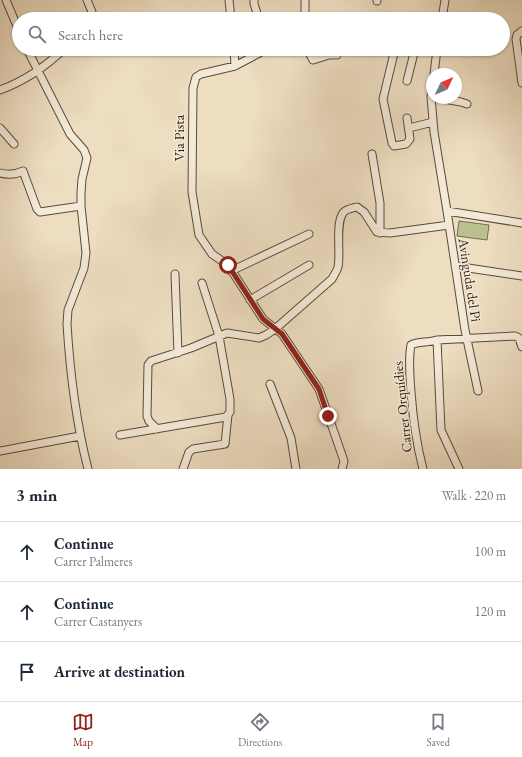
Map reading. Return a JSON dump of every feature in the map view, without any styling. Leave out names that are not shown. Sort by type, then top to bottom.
[{"type":"street","points":[[6,0],[12,14]]},
{"type":"street","points":[[87,0],[92,12]]},
{"type":"street","points":[[229,0],[230,12]]},
{"type":"street","points":[[254,0],[257,12]]},
{"type":"street","points":[[304,12],[305,0]]},
{"type":"street","points":[[443,12],[445,0]]},
{"type":"street","points":[[522,31],[517,35],[516,39],[522,83]]},
{"type":"street","points":[[30,56],[70,134],[84,150],[87,158],[82,179],[81,206],[86,253],[84,268],[68,310],[67,324],[76,414],[88,469]]},
{"type":"street","points":[[0,90],[16,84],[38,71],[56,56]]},
{"type":"street","points":[[234,56],[235,66]]},
{"type":"street","name":"Via Pista","points":[[230,268],[212,254],[200,235],[192,192],[193,88],[196,77],[201,74],[235,66],[254,56]]},
{"type":"street","points":[[311,56],[313,60],[326,56]]},
{"type":"street","points":[[393,56],[383,99],[392,143],[394,146],[406,144],[410,139],[407,118]]},
{"type":"street","points":[[407,81],[413,56]]},
{"type":"street","points":[[435,68],[436,56]]},
{"type":"street","points":[[462,102],[467,104]]},
{"type":"street","points":[[434,104],[433,122],[447,211],[522,223]]},
{"type":"street","points":[[409,128],[433,122]]},
{"type":"street","points":[[0,128],[14,144]]},
{"type":"street","points":[[372,154],[380,203],[380,233]]},
{"type":"street","points":[[0,173],[8,175],[18,174],[23,171],[37,209],[40,212],[81,206]]},
{"type":"street","points":[[157,429],[149,421],[147,416],[148,366],[151,361],[226,333],[259,338],[266,335],[332,279],[338,269],[340,253],[339,227],[343,213],[348,209],[357,207],[364,212],[377,232],[380,233],[448,225]]},
{"type":"street","name":"Avinguda del Pi","points":[[447,211],[467,338],[478,391]]},
{"type":"street","points":[[309,234],[230,268],[263,319],[282,334],[319,389],[344,461],[342,469]]},
{"type":"street","points":[[250,300],[309,265]]},
{"type":"street","points":[[455,266],[522,276]]},
{"type":"street","points":[[175,274],[178,352]]},
{"type":"street","points":[[183,469],[189,452],[193,449],[225,444],[228,414],[230,412],[230,399],[219,336],[202,283]]},
{"type":"street","name":"Avinguda del Pi","points":[[437,340],[515,336],[519,338],[522,347]]},
{"type":"street","points":[[437,340],[441,430],[459,469]]},
{"type":"street","name":"Carrer Orquídies","points":[[423,469],[415,432],[410,378],[410,352],[411,345],[415,342],[429,343],[437,340]]},
{"type":"street","points":[[270,384],[291,438],[296,469]]},
{"type":"street","points":[[120,435],[208,420],[226,416],[228,414]]},
{"type":"street","points":[[0,451],[80,436]]},
{"type":"green space","points":[[459,221],[489,225],[487,240],[457,236]]},
{"type":"route","points":[[228,265],[263,319],[282,334],[319,389],[328,416]]}]
